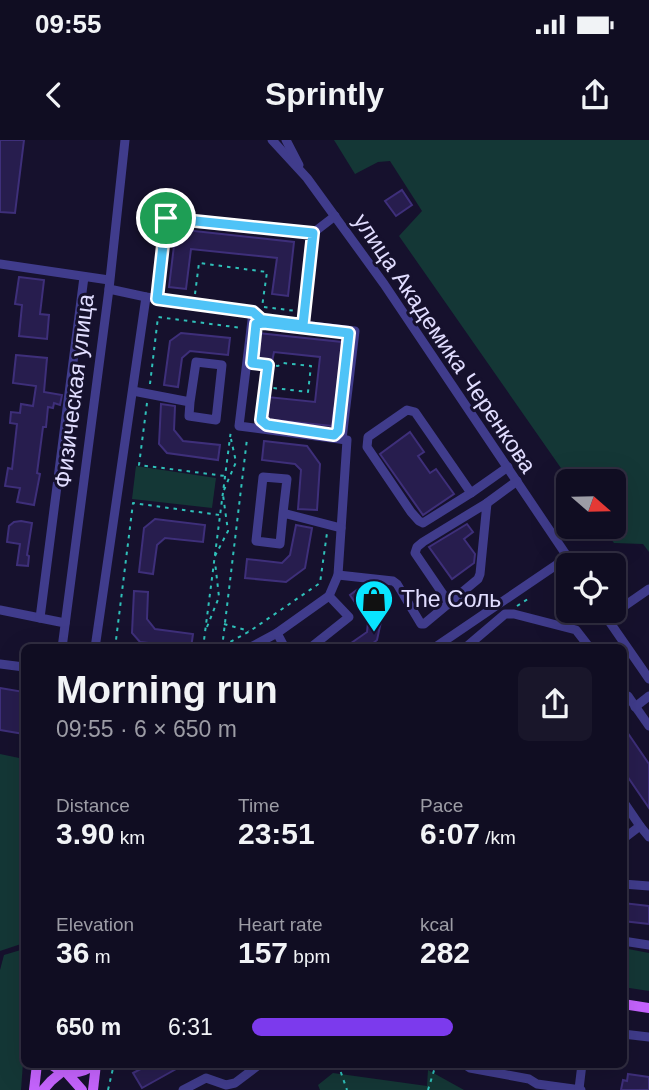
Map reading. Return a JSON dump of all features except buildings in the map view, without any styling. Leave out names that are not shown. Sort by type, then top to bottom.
[{"type":"main road","points":[[627,1005],[649,1008]]},
{"type":"main road","points":[[34,1090],[37,1068]]},
{"type":"main road","points":[[58,1068],[82,1090]]},
{"type":"main road","points":[[43,1090],[64,1071],[82,1072],[89,1068]]},
{"type":"main road","points":[[93,1090],[96,1068]]},
{"type":"street","name":"Физическая улица","points":[[62,644],[125,140]]},
{"type":"street","name":"улица Академика Черенкова","points":[[272,140],[307,178],[384,284],[565,553]]},
{"type":"street","name":"улица Академика Черенкова","points":[[286,140],[307,178]]},
{"type":"street","points":[[157,299],[166,218],[313,233],[335,216]]},
{"type":"street","points":[[303,325],[313,233]]},
{"type":"street","points":[[0,264],[84,277],[146,297],[253,312],[262,320],[355,331],[342,439]]},
{"type":"street","points":[[40,618],[84,277]]},
{"type":"street","points":[[96,644],[146,297]]},
{"type":"street","points":[[253,312],[239,426],[347,440],[338,575],[330,596],[256,644]]},
{"type":"street","points":[[196,362],[222,365],[215,420],[189,416],[190,402],[196,362]]},
{"type":"street","points":[[133,391],[190,402]]},
{"type":"street","points":[[471,493],[415,412],[407,410],[368,437],[367,447],[411,512],[423,523],[471,493],[508,467]]},
{"type":"street","points":[[264,477],[287,480],[284,513],[280,544],[256,541],[264,477]]},
{"type":"street","points":[[449,603],[415,553],[417,547],[517,481]]},
{"type":"street","points":[[338,575],[393,580],[421,624],[424,624],[478,579],[486,503]]},
{"type":"street","points":[[284,513],[341,528]]},
{"type":"street","points":[[440,644],[556,570]]},
{"type":"street","points":[[626,602],[649,589]]},
{"type":"street","points":[[315,644],[349,617],[330,596]]},
{"type":"street","points":[[0,610],[65,623]]},
{"type":"street","points":[[470,644],[505,614],[514,614],[576,630],[587,644]]},
{"type":"street","points":[[611,623],[625,644]]},
{"type":"street","points":[[276,633],[283,644]]},
{"type":"street","points":[[627,646],[649,679]]},
{"type":"street","points":[[0,664],[21,667]]},
{"type":"street","points":[[635,707],[649,696]]},
{"type":"street","points":[[627,697],[649,726]]},
{"type":"street","points":[[627,807],[649,837]]},
{"type":"street","points":[[627,836],[639,826]]},
{"type":"street","points":[[627,884],[649,886]]},
{"type":"street","points":[[627,942],[649,945]]},
{"type":"street","points":[[627,1034],[649,1037]]},
{"type":"street","points":[[183,1090],[206,1078],[226,1086],[235,1083],[255,1068]]},
{"type":"street","points":[[470,1068],[529,1079],[536,1087],[580,1090],[582,1068]]},
{"type":"path","points":[[194,299],[199,263],[267,272],[262,307],[304,313]]},
{"type":"path","points":[[252,363],[311,366],[308,392],[265,387]]},
{"type":"path","points":[[267,425],[261,420],[268,365]]},
{"type":"path","points":[[203,644],[232,423]]},
{"type":"path","points":[[205,630],[219,597],[214,558],[228,531],[223,493],[236,462],[230,435]]},
{"type":"path","points":[[221,644],[247,439]]},
{"type":"path","points":[[115,644],[133,503],[220,515]]},
{"type":"path","points":[[226,644],[320,583],[328,525]]},
{"type":"path","points":[[224,624],[250,631]]},
{"type":"path","points":[[108,1090],[113,1068]]},
{"type":"path","points":[[339,1068],[347,1090]]},
{"type":"path","points":[[428,1090],[435,1068]]},
{"type":"green space","points":[[334,140],[649,140],[649,552],[643,544],[614,543],[611,539],[626,539],[626,469],[562,469],[399,236],[422,211],[390,161],[378,162],[355,174]]},
{"type":"green space","points":[[136,466],[216,478],[212,508],[132,499]]},
{"type":"green space","points":[[0,754],[21,758],[21,944],[0,951]]},
{"type":"green space","points":[[627,949],[649,953],[649,991],[627,988]]},
{"type":"green space","points":[[21,950],[21,1090],[0,1090],[0,970],[4,955]]},
{"type":"green space","points":[[428,1070],[464,1090],[320,1090],[318,1085],[333,1073],[427,1086]]},
{"type":"place","name":"The Соль","points":[[374,633]]},
{"type":"route","points":[[166,218],[157,299],[253,312],[264,320],[264,323],[256,324],[252,363],[268,365],[261,420],[267,425],[334,435],[338,431],[349,333],[264,323],[264,320],[303,325],[313,233],[166,218]]}]
